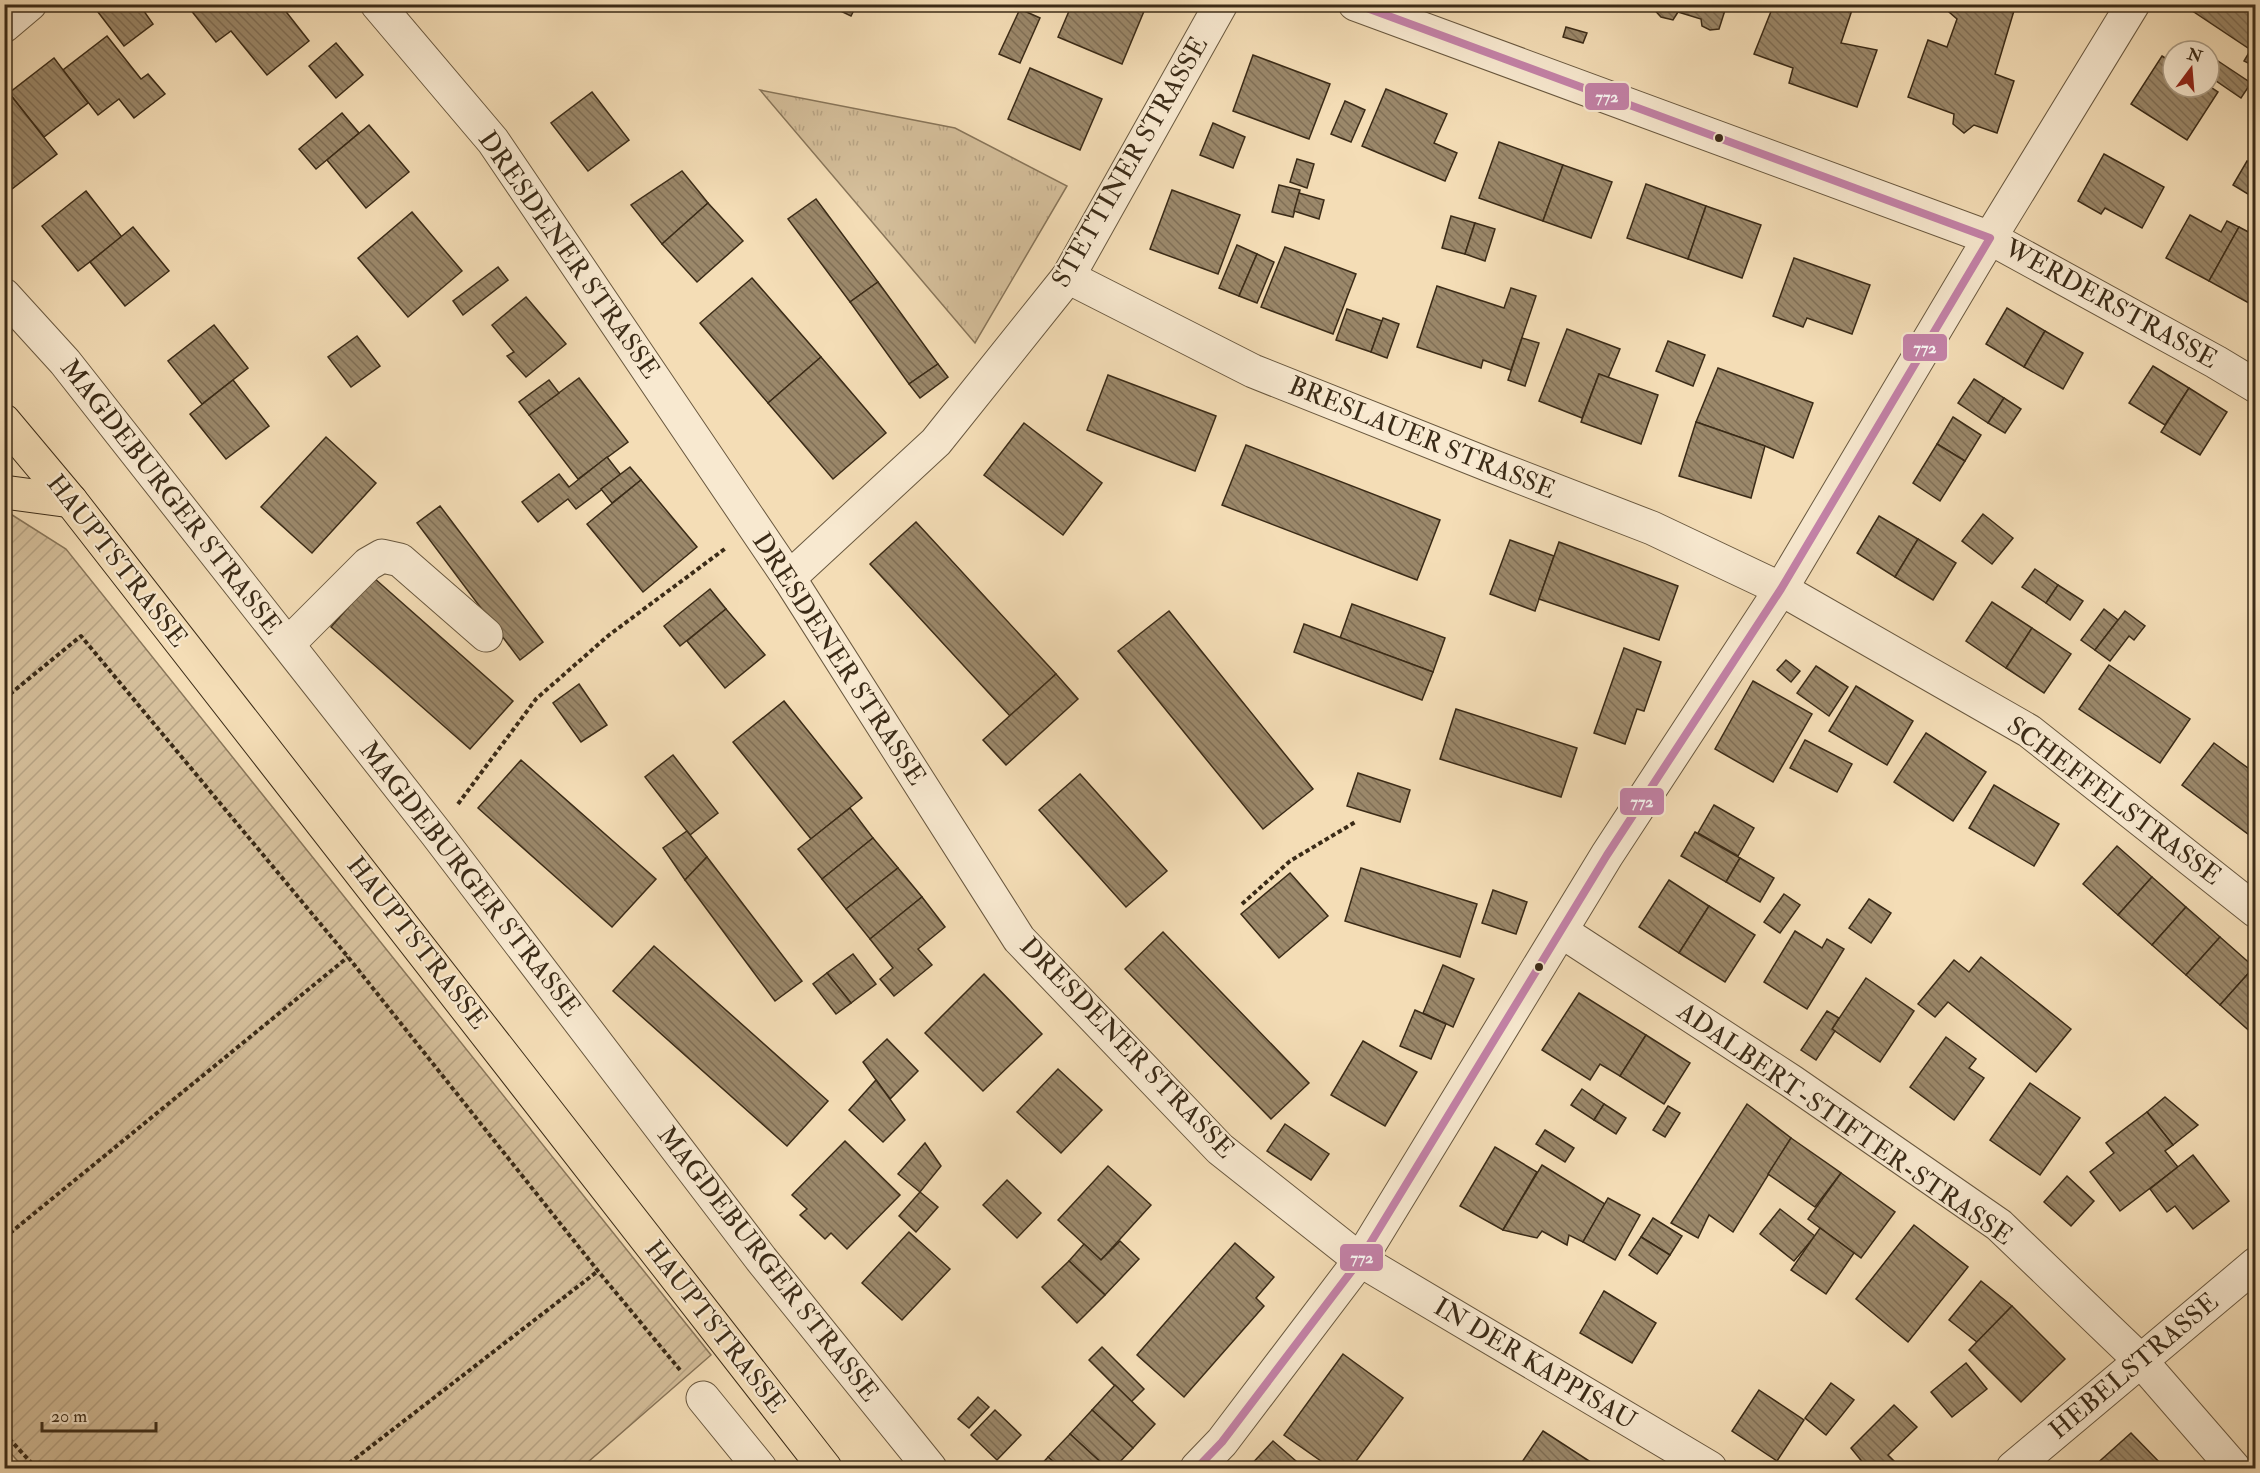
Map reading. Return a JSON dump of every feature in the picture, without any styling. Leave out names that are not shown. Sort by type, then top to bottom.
[{"type":"main road","name":"HAUPTSTRASSE","points":[[4,421],[71,501],[825,1468]]},
{"type":"main road","points":[[4,492],[71,501]]},
{"type":"street","points":[[4,26],[30,4]]},
{"type":"street","name":"DRESDENER STRASSE","points":[[378,4],[493,141],[789,578],[1019,939],[1220,1149],[1360,1260]]},
{"type":"street","name":"STETTINER STRASSE","points":[[789,578],[936,442],[1068,277],[1221,4]]},
{"type":"street","name":"WERDERSTRASSE","points":[[1355,4],[1990,238],[2206,356],[2256,386]]},
{"type":"street","points":[[1197,1468],[1222,1442],[1360,1260],[1607,855],[1781,589],[1990,238],[2133,4]]},
{"type":"street","name":"BRESLAUER STRASSE","points":[[1068,277],[1253,371],[1652,528],[1781,589]]},
{"type":"street","name":"MAGDEBURGER STRASSE","points":[[4,295],[65,362],[288,644],[436,833],[761,1259],[930,1468]]},
{"type":"street","points":[[288,644],[368,564],[382,556],[400,560],[486,635]]},
{"type":"street","name":"SCHEFFELSTRASSE","points":[[1781,589],[2028,731],[2256,911]]},
{"type":"street","name":"ADALBERT-STIFTER-STRASSE","points":[[1561,931],[1791,1081],[1999,1225],[2141,1361],[2234,1468]]},
{"type":"street","name":"IN DER KAPPISAU","points":[[1360,1260],[1710,1468]]},
{"type":"street","name":"HEBELSTRASSE","points":[[2013,1468],[2256,1264]]},
{"type":"street","points":[[703,1398],[760,1468]]},
{"type":"path","points":[[436,833],[536,699],[609,635],[754,526]]},
{"type":"path","points":[[4,699],[81,636],[348,957],[598,1271],[703,1398]]},
{"type":"path","points":[[1242,904],[1290,861],[1357,821]]},
{"type":"path","points":[[4,1238],[348,957]]},
{"type":"path","points":[[343,1468],[598,1271]]},
{"type":"path","points":[[4,1433],[36,1468]]},
{"type":"green space","points":[[760,90],[955,128],[1067,186],[975,343]]},
{"type":"green space","points":[[9,513],[66,549],[711,1355],[581,1468],[24,1468],[5,1447],[4,517]]},
{"type":"building","points":[[107,4],[139,4],[153,24],[124,46],[98,12]]},
{"type":"building","points":[[186,4],[257,4],[260,7],[263,4],[280,4],[309,41],[267,75],[231,31],[216,42]]},
{"type":"building","points":[[826,4],[857,4],[851,16]]},
{"type":"building","points":[[1072,4],[1147,4],[1122,64],[1058,37]]},
{"type":"building","points":[[1649,4],[1727,4],[1719,29],[1710,30],[1702,26],[1701,19],[1678,12],[1673,20],[1661,17]]},
{"type":"building","points":[[1774,4],[1854,4],[1841,43],[1877,50],[1857,107],[1789,83],[1793,68],[1754,54]]},
{"type":"building","points":[[1952,4],[2016,4],[1995,74],[2014,81],[1997,133],[1974,125],[1964,133],[1953,124],[1954,114],[1908,97],[1928,40],[1947,47],[1957,19],[1949,12]]},
{"type":"building","points":[[2195,4],[2256,4],[2256,37],[2248,48],[2191,10]]},
{"type":"building","points":[[1020,9],[1040,18],[1020,63],[999,54]]},
{"type":"building","points":[[1566,27],[1587,33],[1583,43],[1563,37]]},
{"type":"building","points":[[107,36],[141,79],[148,74],[165,94],[134,118],[119,99],[98,115],[63,70]]},
{"type":"building","points":[[2256,41],[2256,67],[2244,61]]},
{"type":"building","points":[[336,43],[363,75],[336,98],[309,66]]},
{"type":"building","points":[[1253,55],[1330,84],[1309,139],[1233,111]]},
{"type":"building","points":[[54,58],[88,103],[44,137],[9,93]]},
{"type":"building","points":[[2161,58],[2161,99],[2213,99],[2187,140],[2131,104]]},
{"type":"building","points":[[2221,63],[2251,83],[2241,98],[2221,84]]},
{"type":"building","points":[[1030,68],[1102,99],[1080,150],[1008,119]]},
{"type":"building","points":[[1386,89],[1447,114],[1434,143],[1457,153],[1445,181],[1362,146]]},
{"type":"building","points":[[592,92],[629,140],[588,171],[551,123]]},
{"type":"building","points":[[9,93],[57,154],[12,189],[4,179],[4,97]]},
{"type":"building","points":[[1345,101],[1365,110],[1351,142],[1331,134]]},
{"type":"building","points":[[342,113],[359,133],[316,169],[299,149]]},
{"type":"building","points":[[1213,123],[1245,137],[1233,168],[1200,155]]},
{"type":"building","points":[[369,125],[409,172],[366,208],[327,160]]},
{"type":"building","points":[[1499,142],[1563,165],[1543,221],[1479,198]]},
{"type":"building","points":[[2104,154],[2164,187],[2142,228],[2105,208],[2101,214],[2078,201]]},
{"type":"building","points":[[1297,159],[1314,164],[1307,188],[1290,182]]},
{"type":"building","points":[[2247,161],[2256,166],[2256,199],[2233,185]]},
{"type":"building","points":[[1563,165],[1612,182],[1591,238],[1543,221]]},
{"type":"building","points":[[682,171],[708,203],[662,244],[631,205]]},
{"type":"building","points":[[1646,184],[1706,206],[1688,259],[1627,238]]},
{"type":"building","points":[[1279,185],[1300,190],[1293,217],[1272,212]]},
{"type":"building","points":[[1172,190],[1240,215],[1218,274],[1150,249]]},
{"type":"building","points":[[86,191],[122,237],[78,271],[42,226]]},
{"type":"building","points":[[1299,193],[1324,200],[1319,219],[1294,211]]},
{"type":"building","points":[[816,199],[878,282],[850,302],[788,219]]},
{"type":"building","points":[[708,203],[743,241],[697,282],[662,244]]},
{"type":"building","points":[[1706,206],[1761,225],[1742,278],[1688,259]]},
{"type":"building","points":[[412,212],[462,271],[408,317],[358,258]]},
{"type":"building","points":[[2190,215],[2221,232],[2227,221],[2239,227],[2209,281],[2166,258]]},
{"type":"building","points":[[1451,216],[1475,223],[1465,254],[1442,248]]},
{"type":"building","points":[[1475,223],[1495,229],[1485,261],[1465,254]]},
{"type":"building","points":[[133,227],[169,271],[125,306],[90,262]]},
{"type":"building","points":[[2239,227],[2256,236],[2256,307],[2209,281]]},
{"type":"building","points":[[1237,245],[1257,254],[1239,296],[1219,288]]},
{"type":"building","points":[[1285,247],[1356,274],[1333,334],[1261,307]]},
{"type":"building","points":[[1257,254],[1274,262],[1257,303],[1239,296]]},
{"type":"building","points":[[1794,258],[1870,285],[1852,334],[1807,318],[1803,327],[1773,316]]},
{"type":"building","points":[[498,267],[508,280],[463,315],[453,301]]},
{"type":"building","points":[[752,278],[821,357],[768,403],[700,323]]},
{"type":"building","points":[[878,282],[938,364],[909,384],[850,302]]},
{"type":"building","points":[[1437,286],[1504,308],[1511,288],[1536,296],[1511,370],[1483,360],[1481,368],[1417,347]]},
{"type":"building","points":[[526,297],[566,344],[526,377],[507,356],[514,352],[492,325]]},
{"type":"building","points":[[2007,308],[2045,331],[2024,367],[1986,344]]},
{"type":"building","points":[[1347,309],[1382,321],[1371,352],[1336,340]]},
{"type":"building","points":[[1383,318],[1399,324],[1387,358],[1371,352]]},
{"type":"building","points":[[214,325],[248,368],[202,404],[168,361]]},
{"type":"building","points":[[1567,329],[1620,349],[1608,378],[1599,374],[1582,418],[1539,401]]},
{"type":"building","points":[[2045,331],[2083,353],[2063,389],[2024,367]]},
{"type":"building","points":[[357,336],[380,366],[351,387],[328,357]]},
{"type":"building","points":[[1522,338],[1539,343],[1525,386],[1508,380]]},
{"type":"building","points":[[1668,341],[1705,355],[1693,386],[1656,371]]},
{"type":"building","points":[[821,357],[886,433],[833,479],[768,403]]},
{"type":"building","points":[[938,364],[948,377],[920,398],[909,384]]},
{"type":"building","points":[[2153,366],[2189,388],[2165,425],[2129,403]]},
{"type":"building","points":[[1718,368],[1813,403],[1793,458],[1696,422]]},
{"type":"building","points":[[1599,374],[1658,395],[1641,444],[1581,422]]},
{"type":"building","points":[[1108,375],[1216,416],[1195,471],[1087,430]]},
{"type":"building","points":[[579,378],[628,442],[578,479],[529,415]]},
{"type":"building","points":[[1974,379],[2004,398],[1988,423],[1958,403]]},
{"type":"building","points":[[233,380],[269,426],[226,459],[190,414]]},
{"type":"building","points":[[549,380],[559,393],[529,415],[519,402]]},
{"type":"building","points":[[2189,388],[2227,412],[2200,455],[2161,432]]},
{"type":"building","points":[[2004,398],[2021,409],[2005,433],[1988,423]]},
{"type":"building","points":[[1953,417],[1981,435],[1965,461],[1937,444]]},
{"type":"building","points":[[1696,422],[1765,446],[1751,498],[1679,476]]},
{"type":"building","points":[[1024,423],[1102,483],[1063,535],[984,475]]},
{"type":"building","points":[[326,437],[376,483],[312,553],[261,507]]},
{"type":"building","points":[[1937,444],[1965,461],[1940,501],[1913,483]]},
{"type":"building","points":[[1246,445],[1440,520],[1417,580],[1222,505]]},
{"type":"building","points":[[607,457],[621,475],[576,509],[568,499],[538,522],[522,502],[559,474],[569,487]]},
{"type":"building","points":[[630,467],[641,480],[612,503],[601,489]]},
{"type":"building","points":[[641,480],[697,547],[643,592],[587,524]]},
{"type":"building","points":[[440,506],[543,642],[520,660],[417,523]]},
{"type":"building","points":[[1983,514],[2013,538],[1992,564],[1962,541]]},
{"type":"building","points":[[1879,516],[1918,539],[1895,577],[1857,553]]},
{"type":"building","points":[[916,522],[1056,674],[1010,716],[870,564]]},
{"type":"building","points":[[1918,539],[1956,563],[1933,600],[1895,577]]},
{"type":"building","points":[[1510,540],[1554,556],[1535,611],[1490,594]]},
{"type":"building","points":[[1559,542],[1678,586],[1659,640],[1539,599]]},
{"type":"building","points":[[2035,569],[2058,585],[2046,603],[2022,587]]},
{"type":"building","points":[[374,578],[513,701],[470,749],[331,627]]},
{"type":"building","points":[[2058,585],[2083,601],[2070,620],[2046,603]]},
{"type":"building","points":[[710,589],[726,609],[680,646],[664,626]]},
{"type":"building","points":[[1992,602],[2032,628],[2006,668],[1966,641]]},
{"type":"building","points":[[1352,604],[1445,638],[1433,672],[1340,638]]},
{"type":"building","points":[[726,609],[765,655],[725,688],[687,641]]},
{"type":"building","points":[[2104,609],[2118,620],[2095,650],[2081,640]]},
{"type":"building","points":[[1169,611],[1313,789],[1263,829],[1118,651]]},
{"type":"building","points":[[2125,611],[2145,626],[2134,640],[2129,636],[2110,661],[2095,650]]},
{"type":"building","points":[[1304,624],[1433,672],[1422,700],[1294,652]]},
{"type":"building","points":[[2032,628],[2071,654],[2044,693],[2006,668]]},
{"type":"building","points":[[1624,648],[1661,662],[1644,711],[1637,709],[1625,744],[1594,733]]},
{"type":"building","points":[[1786,660],[1800,671],[1791,682],[1777,670]]},
{"type":"building","points":[[2109,665],[2190,719],[2160,763],[2079,709]]},
{"type":"building","points":[[1816,666],[1848,687],[1829,716],[1797,693]]},
{"type":"building","points":[[1056,674],[1078,699],[1006,765],[983,740]]},
{"type":"building","points":[[1753,681],[1812,714],[1773,782],[1715,749]]},
{"type":"building","points":[[579,684],[607,725],[581,742],[553,703]]},
{"type":"building","points":[[1856,686],[1913,721],[1887,765],[1829,731]]},
{"type":"building","points":[[784,701],[862,798],[811,839],[733,742]]},
{"type":"building","points":[[1456,709],[1577,748],[1561,797],[1440,759]]},
{"type":"building","points":[[1926,733],[1986,772],[1953,821],[1894,782]]},
{"type":"building","points":[[1805,740],[1852,764],[1837,792],[1790,768]]},
{"type":"building","points":[[2214,743],[2256,774],[2256,840],[2182,785]]},
{"type":"building","points":[[673,755],[718,813],[690,835],[645,777]]},
{"type":"building","points":[[521,760],[656,879],[612,927],[478,808]]},
{"type":"building","points":[[1358,773],[1410,790],[1400,822],[1347,806]]},
{"type":"building","points":[[1080,774],[1167,871],[1126,907],[1039,810]]},
{"type":"building","points":[[1994,785],[2059,824],[2034,866],[1969,828]]},
{"type":"building","points":[[1714,805],[1754,828],[1738,856],[1698,833]]},
{"type":"building","points":[[850,808],[873,838],[822,879],[798,849]]},
{"type":"building","points":[[687,831],[707,857],[685,880],[663,848]]},
{"type":"building","points":[[1695,832],[1740,858],[1726,882],[1681,856]]},
{"type":"building","points":[[873,838],[898,868],[846,909],[822,879]]},
{"type":"building","points":[[2117,846],[2152,877],[2118,915],[2083,884]]},
{"type":"building","points":[[707,857],[802,981],[775,1001],[685,880]]},
{"type":"building","points":[[1740,858],[1774,878],[1760,902],[1726,882]]},
{"type":"building","points":[[898,868],[922,897],[870,939],[846,909]]},
{"type":"building","points":[[1361,868],[1477,904],[1460,957],[1345,921]]},
{"type":"building","points":[[1290,873],[1328,916],[1279,958],[1241,914]]},
{"type":"building","points":[[2152,877],[2186,907],[2152,945],[2118,915]]},
{"type":"building","points":[[1669,880],[1709,906],[1679,953],[1639,927]]},
{"type":"building","points":[[1493,890],[1527,902],[1516,934],[1482,923]]},
{"type":"building","points":[[1784,894],[1800,905],[1780,933],[1764,922]]},
{"type":"building","points":[[922,897],[945,927],[918,949],[932,965],[894,996],[880,979],[893,968],[870,939]]},
{"type":"building","points":[[1869,899],[1891,913],[1871,943],[1849,928]]},
{"type":"building","points":[[1709,906],[1755,935],[1725,982],[1679,953]]},
{"type":"building","points":[[2186,907],[2220,937],[2186,975],[2152,945]]},
{"type":"building","points":[[1795,931],[1822,948],[1827,939],[1844,949],[1807,1009],[1764,982]]},
{"type":"building","points":[[1163,932],[1309,1083],[1271,1119],[1125,969]]},
{"type":"building","points":[[2220,937],[2254,967],[2220,1005],[2186,975]]},
{"type":"building","points":[[654,946],[828,1101],[787,1146],[613,991]]},
{"type":"building","points":[[853,954],[876,984],[851,1003],[827,973]]},
{"type":"building","points":[[1981,957],[2071,1029],[2036,1072],[1948,1002],[1935,1017],[1918,1004],[1954,960],[1969,972]]},
{"type":"building","points":[[1443,965],[1474,979],[1453,1027],[1423,1013]]},
{"type":"building","points":[[2254,967],[2256,969],[2256,1033],[2254,1035],[2220,1005]]},
{"type":"building","points":[[827,973],[851,1003],[836,1014],[813,984]]},
{"type":"building","points":[[984,974],[1042,1034],[983,1091],[925,1033]]},
{"type":"building","points":[[1866,978],[1914,1011],[1880,1062],[1832,1029]]},
{"type":"building","points":[[1579,993],[1646,1035],[1620,1076],[1600,1064],[1590,1080],[1542,1050]]},
{"type":"building","points":[[1415,1010],[1446,1024],[1431,1059],[1400,1046]]},
{"type":"building","points":[[1827,1011],[1839,1018],[1832,1029],[1835,1031],[1816,1060],[1801,1050]]},
{"type":"building","points":[[1646,1035],[1690,1063],[1664,1104],[1620,1076]]},
{"type":"building","points":[[1946,1037],[1976,1059],[1969,1068],[1984,1078],[1954,1120],[1910,1087]]},
{"type":"building","points":[[887,1039],[918,1071],[890,1099],[863,1062]]},
{"type":"building","points":[[1363,1041],[1417,1072],[1385,1126],[1331,1095]]},
{"type":"building","points":[[1058,1069],[1102,1110],[1061,1153],[1017,1112]]},
{"type":"building","points":[[876,1080],[905,1120],[883,1142],[849,1110]]},
{"type":"building","points":[[2030,1083],[2080,1118],[2040,1175],[1990,1140]]},
{"type":"building","points":[[1582,1089],[1604,1104],[1594,1120],[1571,1105]]},
{"type":"building","points":[[2165,1097],[2198,1125],[2173,1145],[2147,1112]]},
{"type":"building","points":[[1604,1104],[1626,1118],[1616,1134],[1594,1120]]},
{"type":"building","points":[[1747,1104],[1791,1138],[1733,1232],[1709,1215],[1698,1238],[1671,1223]]},
{"type":"building","points":[[1668,1106],[1680,1113],[1665,1137],[1653,1130]]},
{"type":"building","points":[[2147,1112],[2173,1145],[2165,1151],[2178,1167],[2120,1211],[2090,1172],[2114,1153],[2106,1143]]},
{"type":"building","points":[[1285,1124],[1329,1154],[1311,1180],[1267,1151]]},
{"type":"building","points":[[1545,1130],[1574,1148],[1565,1162],[1536,1144]]},
{"type":"building","points":[[1791,1138],[1841,1173],[1815,1207],[1768,1174]]},
{"type":"building","points":[[845,1141],[900,1195],[847,1249],[831,1233],[825,1239],[800,1215],[807,1209],[792,1195]]},
{"type":"building","points":[[925,1143],[941,1166],[920,1192],[898,1174]]},
{"type":"building","points":[[1495,1147],[1537,1172],[1503,1230],[1460,1206]]},
{"type":"building","points":[[2193,1155],[2229,1201],[2193,1229],[2175,1206],[2167,1212],[2150,1189]]},
{"type":"building","points":[[1542,1165],[1605,1204],[1583,1242],[1569,1235],[1567,1245],[1542,1231],[1537,1238],[1503,1230]]},
{"type":"building","points":[[1108,1166],[1151,1205],[1101,1260],[1058,1220]]},
{"type":"building","points":[[1841,1173],[1895,1212],[1861,1258],[1808,1219]]},
{"type":"building","points":[[2067,1176],[2094,1201],[2071,1226],[2044,1202]]},
{"type":"building","points":[[1007,1180],[1041,1213],[1017,1238],[983,1205]]},
{"type":"building","points":[[920,1192],[938,1207],[916,1232],[899,1216]]},
{"type":"building","points":[[1608,1198],[1640,1215],[1615,1260],[1583,1242]]},
{"type":"building","points":[[1780,1209],[1815,1236],[1794,1261],[1760,1234]]},
{"type":"building","points":[[1653,1218],[1682,1236],[1670,1255],[1641,1237]]},
{"type":"building","points":[[1914,1225],[1968,1267],[1908,1342],[1856,1299]]},
{"type":"building","points":[[1820,1228],[1854,1253],[1826,1294],[1791,1270]]},
{"type":"building","points":[[909,1232],[950,1269],[902,1320],[862,1283]]},
{"type":"building","points":[[1641,1237],[1670,1255],[1657,1274],[1629,1255]]},
{"type":"building","points":[[1120,1241],[1139,1259],[1105,1295],[1069,1261],[1084,1244],[1101,1260]]},
{"type":"building","points":[[1235,1243],[1274,1277],[1256,1298],[1264,1306],[1184,1397],[1137,1355]]},
{"type":"building","points":[[1069,1261],[1105,1295],[1077,1323],[1042,1287]]},
{"type":"building","points":[[1981,1281],[2012,1306],[1977,1342],[1949,1320]]},
{"type":"building","points":[[1604,1291],[1656,1323],[1632,1363],[1580,1333]]},
{"type":"building","points":[[2012,1306],[2065,1359],[2021,1402],[1969,1350]]},
{"type":"building","points":[[1102,1347],[1144,1389],[1131,1402],[1089,1360]]},
{"type":"building","points":[[1343,1354],[1403,1398],[1351,1468],[1331,1468],[1284,1435]]},
{"type":"building","points":[[1966,1363],[1987,1389],[1952,1417],[1931,1392]]},
{"type":"building","points":[[1831,1383],[1854,1400],[1826,1435],[1805,1418]]},
{"type":"building","points":[[1115,1385],[1155,1424],[1133,1448],[1092,1410]]},
{"type":"building","points":[[1759,1390],[1804,1420],[1777,1461],[1732,1431]]},
{"type":"building","points":[[978,1397],[989,1407],[969,1428],[958,1419]]},
{"type":"building","points":[[1894,1405],[1917,1427],[1888,1455],[1901,1468],[1860,1468],[1864,1464],[1851,1448]]},
{"type":"building","points":[[995,1410],[1021,1435],[997,1460],[971,1435]]},
{"type":"building","points":[[1092,1410],[1133,1448],[1114,1468],[1107,1468],[1070,1434]]},
{"type":"building","points":[[1543,1431],[1600,1468],[1518,1468]]},
{"type":"building","points":[[2131,1433],[2165,1468],[2092,1468]]},
{"type":"building","points":[[1070,1434],[1107,1468],[1061,1468],[1048,1457]]},
{"type":"building","points":[[1273,1441],[1304,1468],[1248,1468]]},
{"type":"building","points":[[1048,1457],[1061,1468],[1038,1468]]},
{"type":"transit line","name":"772","points":[[1197,1468],[1222,1442],[1360,1260],[1607,855],[1781,589],[1990,238],[1356,4]]}]
